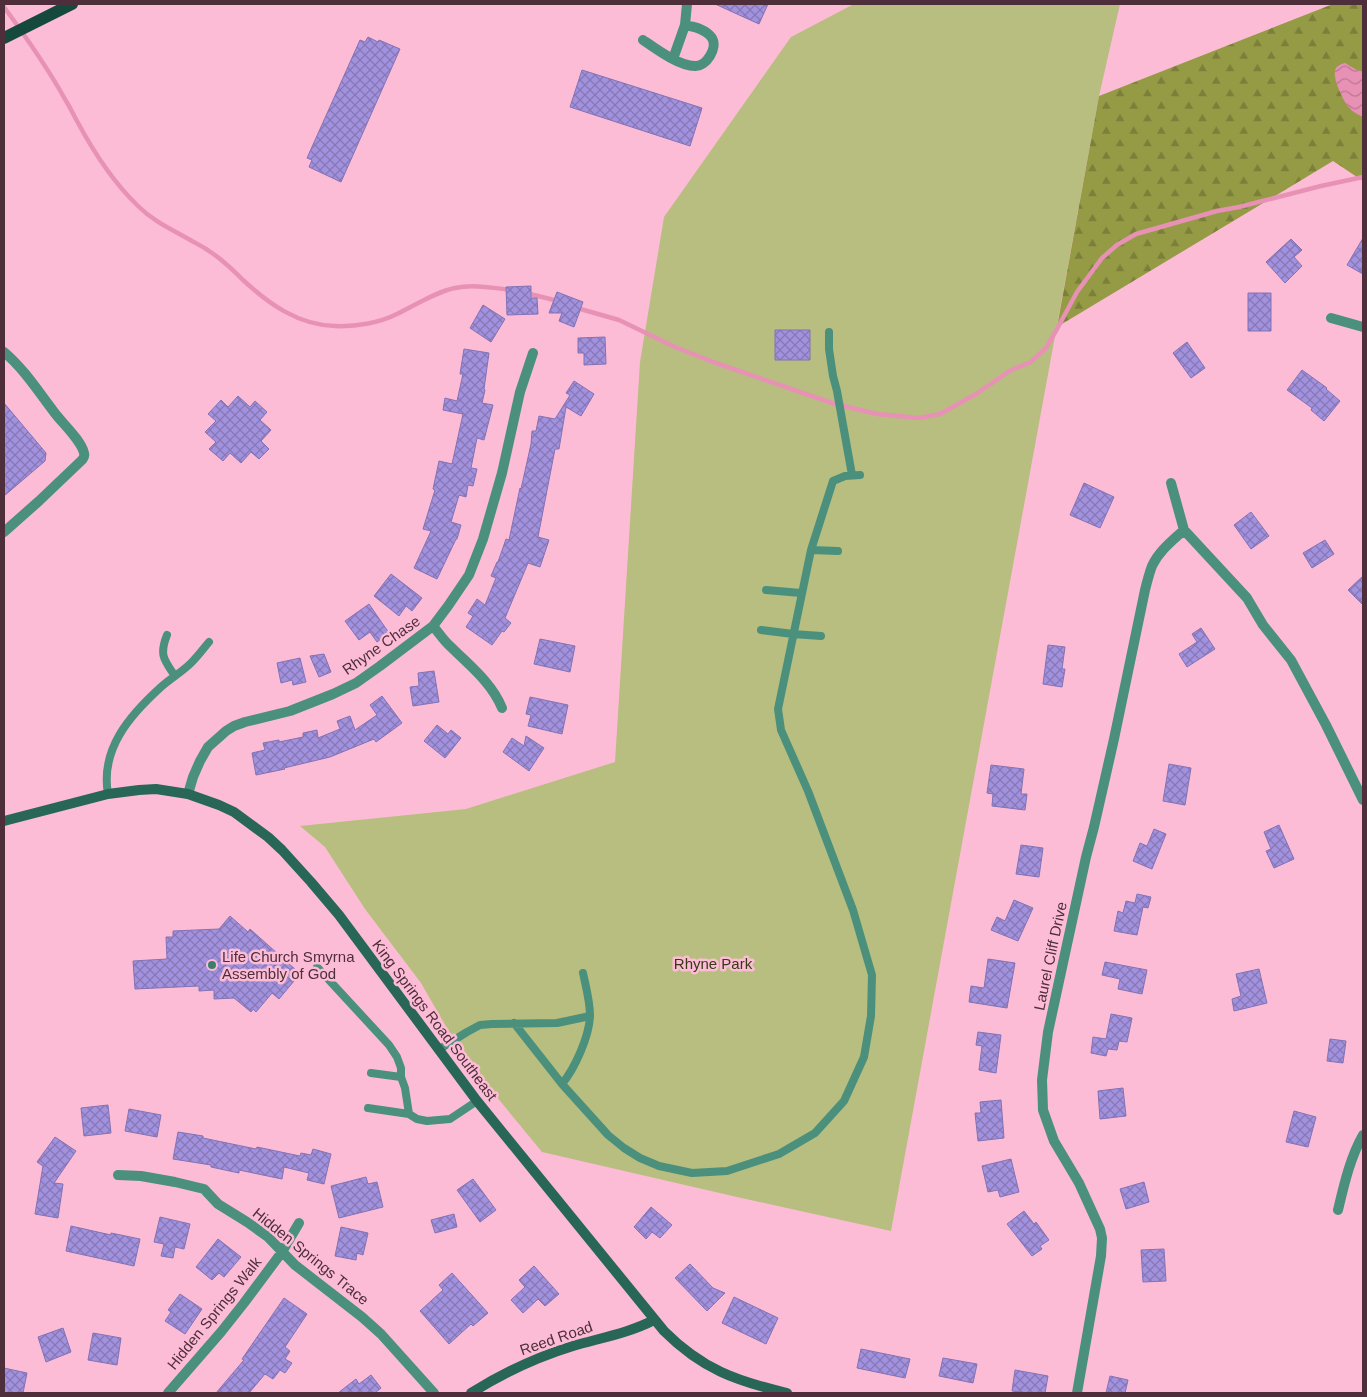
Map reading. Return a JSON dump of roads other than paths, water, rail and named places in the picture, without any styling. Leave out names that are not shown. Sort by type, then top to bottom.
[{"type":"main road","points":[[4,38],[72,4]]},
{"type":"street","points":[[673,59],[684,25],[687,4]]},
{"type":"street","points":[[643,40],[673,59],[694,66],[701,65],[709,58],[713,48],[711,36],[702,29],[684,25]]},
{"type":"street","points":[[1331,318],[1363,327]]},
{"type":"street","points":[[4,352],[34,385],[84,452],[82,460],[4,532]]},
{"type":"street","name":"Rhyne Chase","points":[[188,794],[193,777],[208,747],[226,731],[245,722],[298,707],[333,694],[380,666],[433,626],[469,575],[483,539],[502,473],[520,392],[533,353]]},
{"type":"street","points":[[1171,483],[1184,530],[1247,598],[1263,625],[1290,660],[1326,725],[1363,800]]},
{"type":"street","name":"Laurel Cliff Drive","points":[[1077,1393],[1101,1256],[1102,1238],[1080,1183],[1054,1141],[1043,1110],[1042,1080],[1048,1032],[1114,739],[1145,590],[1152,566],[1158,556],[1184,530]]},
{"type":"street","points":[[433,626],[449,646],[468,662],[485,681],[497,696],[502,708]]},
{"type":"street","name":"King Springs Road Southeast","points":[[4,821],[108,794],[139,790],[188,794],[204,798],[234,812],[282,850],[311,882],[339,916],[477,1101],[654,1320],[675,1342],[709,1367],[740,1381],[787,1393]]},
{"type":"street","points":[[1338,1210],[1345,1180],[1363,1135]]},
{"type":"street","name":"Hidden Springs Trace","points":[[118,1175],[141,1176],[204,1189],[218,1204],[268,1237],[314,1282],[362,1317],[381,1334],[434,1393]]},
{"type":"street","name":"Hidden Springs Walk","points":[[168,1393],[221,1332],[282,1252],[299,1223]]},
{"type":"street","name":"Reed Road","points":[[471,1393],[506,1372],[532,1361],[641,1326],[654,1320]]},
{"type":"lane","points":[[514,1023],[562,1084],[608,1135],[640,1158],[659,1166],[692,1173],[727,1171],[779,1154],[814,1133],[844,1101],[864,1057],[871,1016],[872,975],[853,910],[808,791],[781,730],[778,709],[811,550],[833,481],[845,476],[856,475],[832,367],[829,332]]},
{"type":"lane","points":[[811,550],[838,551]]},
{"type":"lane","points":[[766,590],[801,593]]},
{"type":"lane","points":[[761,630],[821,636]]},
{"type":"lane","points":[[167,635],[162,651],[163,659],[175,676]]},
{"type":"lane","points":[[108,794],[106,784],[108,764],[114,744],[128,720],[162,686],[191,663],[209,642]]},
{"type":"lane","points":[[317,967],[398,1057],[409,1114]]},
{"type":"lane","points":[[562,1084],[576,1060],[587,1032],[590,1016],[588,996],[582,973]]},
{"type":"lane","points":[[438,1050],[480,1025],[557,1023],[590,1016]]},
{"type":"lane","points":[[371,1073],[402,1077]]},
{"type":"lane","points":[[368,1108],[409,1114],[417,1119],[427,1121],[450,1119],[477,1101]]},
{"type":"water","points":[[1345,63],[1363,72],[1363,117],[1349,107],[1337,83],[1335,70],[1339,65]]},
{"type":"waterway","points":[[4,7],[52,77],[97,155],[129,197],[144,212],[157,221],[214,254],[263,297],[285,312],[321,325],[351,326],[367,324],[390,317],[433,296],[455,288],[476,286],[512,290]]},
{"type":"waterway","points":[[577,308],[619,320],[675,347],[716,363],[835,404],[877,414],[919,418],[940,414],[976,394],[1011,370],[1031,362],[1046,348],[1077,292],[1102,258],[1117,245],[1136,234],[1217,211],[1363,177]]},
{"type":"waterway","points":[[526,293],[558,301]]},
{"type":"place","name":"Life Church Smyrna Assembly of God","points":[[212,965]]},
{"type":"park label","name":"Rhyne Park","points":[[713,963]]}]
